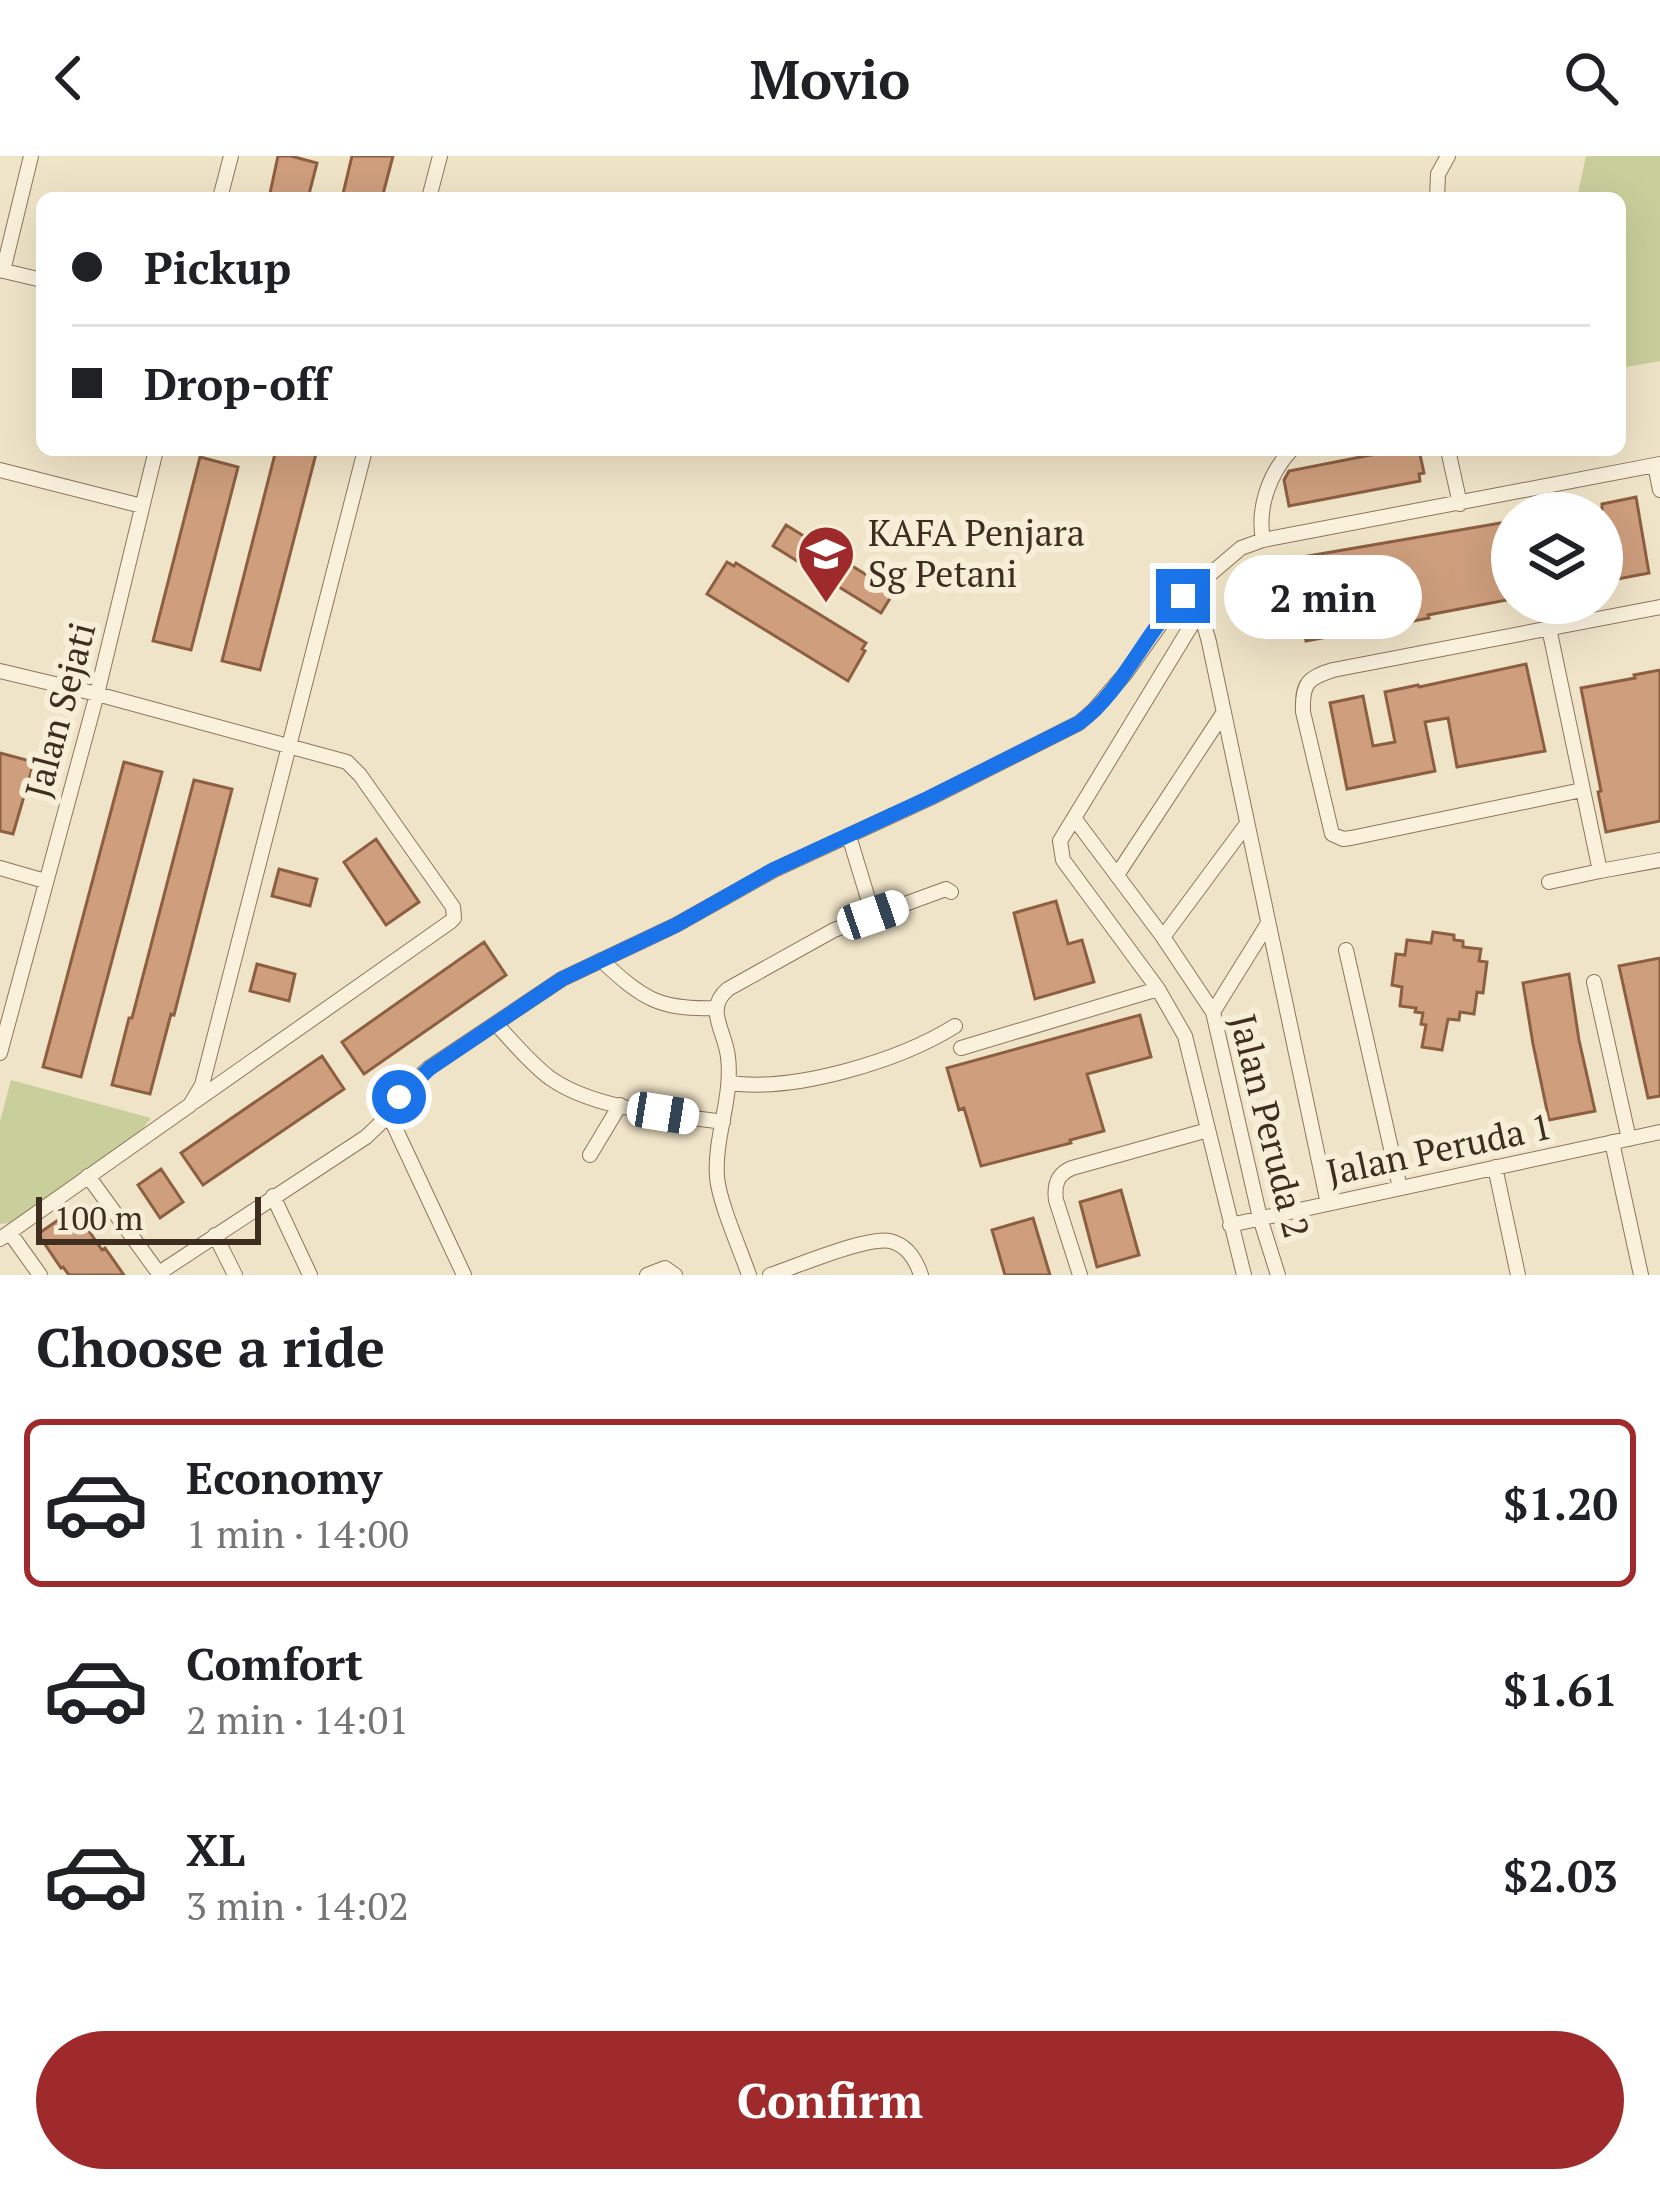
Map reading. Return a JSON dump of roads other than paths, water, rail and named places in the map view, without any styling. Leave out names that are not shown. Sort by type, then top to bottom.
[{"type":"street","points":[[31,156],[2,271],[36,279]]},
{"type":"street","points":[[222,192],[231,156]]},
{"type":"street","points":[[431,192],[440,156]]},
{"type":"street","points":[[1437,192],[1436,182],[1448,156]]},
{"type":"street","name":"Jalan Sejati","points":[[0,1053],[97,694],[154,456]]},
{"type":"street","points":[[190,1105],[208,1064],[363,456]]},
{"type":"street","points":[[1263,541],[1264,498],[1286,456]]},
{"type":"street","points":[[1449,456],[1460,504]]},
{"type":"street","points":[[88,1176],[159,1274],[366,1137],[406,1088],[430,1068],[562,979],[1087,717],[1126,674],[1168,612],[1241,548],[1657,465],[1660,490]]},
{"type":"street","points":[[0,470],[142,506]]},
{"type":"street","points":[[1582,790],[1336,838],[1302,695],[1316,675],[1660,607]]},
{"type":"street","points":[[1244,1275],[1185,1036],[1158,989],[1059,850],[1197,616],[1209,642],[1328,1204]]},
{"type":"street","points":[[1549,628],[1600,871]]},
{"type":"street","points":[[0,671],[289,745],[353,766],[453,907],[454,918],[5,1236],[40,1275]]},
{"type":"street","points":[[1117,875],[1224,712]]},
{"type":"street","name":"Jalan Peruda 2","points":[[1074,818],[1213,1012],[1278,1275]]},
{"type":"street","points":[[1163,937],[1246,825]]},
{"type":"street","points":[[849,836],[873,915]]},
{"type":"street","points":[[1549,882],[1660,860]]},
{"type":"street","points":[[0,868],[46,881]]},
{"type":"street","points":[[749,1275],[717,1181],[730,1083],[717,999],[835,930],[946,889],[951,892]]},
{"type":"street","points":[[1213,1012],[1267,925]]},
{"type":"street","points":[[1346,950],[1400,1188]]},
{"type":"street","points":[[601,960],[660,1004],[715,1008]]},
{"type":"street","points":[[1594,982],[1629,1138]]},
{"type":"street","points":[[961,1048],[1158,989]]},
{"type":"street","points":[[496,1024],[547,1076],[585,1095],[723,1122]]},
{"type":"street","points":[[730,1083],[769,1086],[815,1079],[909,1049],[955,1026]]},
{"type":"street","points":[[590,1155],[620,1105]]},
{"type":"street","points":[[388,1115],[464,1275]]},
{"type":"street","points":[[1080,1275],[1056,1200],[1059,1176],[1072,1168],[1208,1130]]},
{"type":"street","name":"Jalan Peruda 1","points":[[1230,1225],[1660,1132]]},
{"type":"street","points":[[1612,1142],[1641,1274],[1660,1269]]},
{"type":"street","points":[[1495,1168],[1518,1275]]},
{"type":"street","points":[[273,1196],[310,1275]]},
{"type":"street","points":[[215,1235],[235,1275]]},
{"type":"street","points":[[770,1275],[885,1240],[910,1253],[920,1275]]},
{"type":"street","points":[[647,1275],[665,1268],[675,1275]]},
{"type":"place","name":"KAFA Penjara Sg Petani","points":[[826,605]]}]
